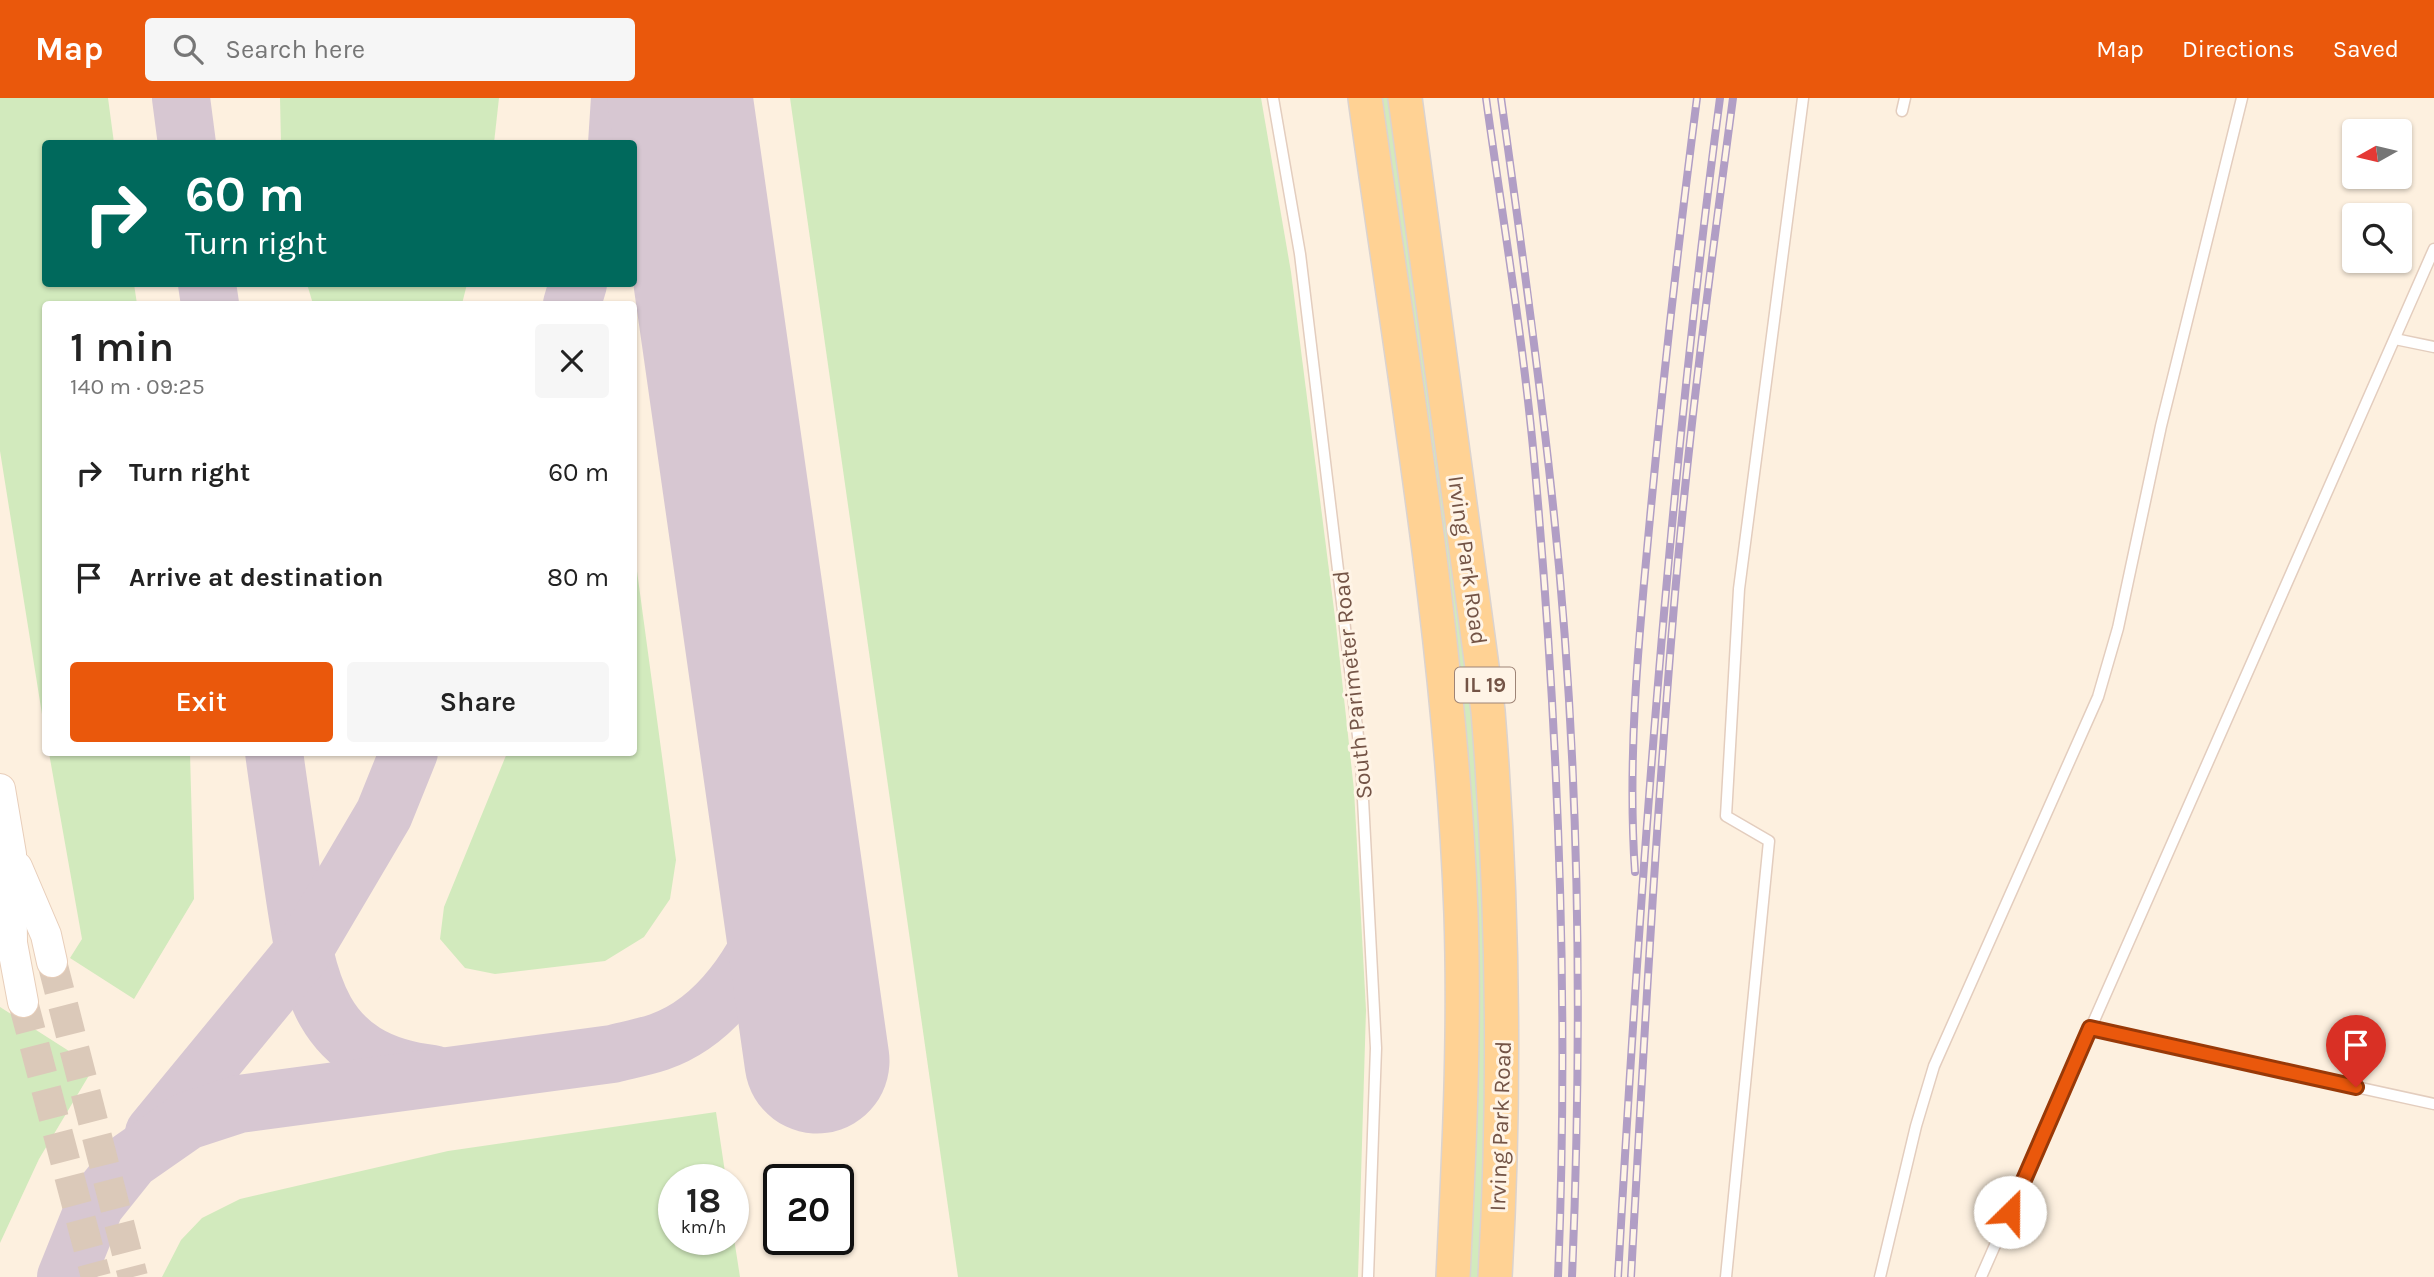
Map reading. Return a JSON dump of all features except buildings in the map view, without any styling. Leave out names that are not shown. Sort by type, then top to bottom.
[{"type":"main road","name":"Irving Park Road","points":[[1365,98],[1441,661],[1461,912],[1463,1036],[1453,1277]]},
{"type":"main road","name":"Irving Park Road","points":[[1405,98],[1488,711],[1496,804],[1503,995],[1495,1277]]},
{"type":"street","points":[[0,789],[11,854],[12,943],[23,1002]]},
{"type":"street","points":[[11,854],[46,935],[52,962]]},
{"type":"lane","name":"South Parimeter Road","points":[[1273,98],[1300,254],[1362,761],[1376,1048],[1368,1277]]},
{"type":"lane","points":[[1726,1277],[1769,841],[1726,816],[1738,589],[1803,98]]},
{"type":"lane","points":[[1902,111],[1905,98]]},
{"type":"lane","points":[[1880,1277],[1916,1126],[1934,1066],[2098,697],[2118,628],[2161,426],[2242,98]]},
{"type":"lane","points":[[1982,1277],[2434,249]]},
{"type":"lane","points":[[2395,339],[2434,347]]},
{"type":"lane","points":[[2090,1028],[2434,1104]]},
{"type":"green space","points":[[0,98],[108,98],[114,140],[42,140],[42,287],[134,287],[137,301],[42,301],[42,714],[0,451]]},
{"type":"green space","points":[[280,98],[499,98],[494,140],[281,140]]},
{"type":"green space","points":[[790,98],[1261,98],[1291,272],[1354,790],[1366,1010],[1358,1277],[958,1277]]},
{"type":"green space","points":[[1380,98],[1393,98],[1479,772],[1490,1039],[1481,1277],[1469,1277],[1476,1147],[1477,1036]]},
{"type":"green space","points":[[308,287],[466,287],[463,301],[312,301]]},
{"type":"green space","points":[[637,571],[676,860],[670,899],[644,937],[605,961],[495,974],[465,968],[440,939],[444,907],[506,756],[637,756]]},
{"type":"green space","points":[[50,756],[190,756],[194,899],[134,999],[70,958],[82,939]]},
{"type":"green space","points":[[0,1007],[94,1067],[39,1159],[0,1243]]},
{"type":"green space","points":[[716,1112],[724,1164],[658,1164],[658,1255],[737,1255],[740,1277],[162,1277],[181,1240],[202,1218],[240,1199],[448,1151]]},
{"type":"taxiway","points":[[181,98],[186,140]]},
{"type":"taxiway","points":[[617,140],[620,98]]},
{"type":"taxiway","points":[[207,287],[210,301]]},
{"type":"taxiway","points":[[573,301],[577,287]]},
{"type":"taxiway","points":[[275,756],[298,920],[313,984],[325,1011],[342,1034],[365,1052],[395,1066],[433,1074]]},
{"type":"taxiway","points":[[154,1133],[302,953],[384,814],[407,756]]},
{"type":"taxiway","points":[[66,1277],[95,1205],[131,1160],[187,1121],[239,1104],[612,1054],[653,1044],[680,1033],[717,1005],[733,987],[758,947],[776,904],[787,846]]},
{"type":"runway","points":[[680,98],[817,1061]]},
{"type":"tunnel","points":[[52,962],[133,1277]]},
{"type":"tunnel","points":[[23,1002],[96,1277]]},
{"type":"railway","points":[[1486,98],[1530,423],[1550,671],[1562,974],[1558,1277]]},
{"type":"railway","points":[[1501,98],[1546,438],[1568,684],[1578,981],[1572,1277]]},
{"type":"railway","points":[[1635,872],[1632,784],[1638,651],[1666,360],[1697,98]]},
{"type":"railway","points":[[1618,1277],[1658,687],[1685,392],[1720,98]]},
{"type":"railway","points":[[1631,1277],[1655,865],[1673,618],[1692,423],[1733,98]]},
{"type":"route","points":[[2010,1212],[2090,1028],[2356,1087]]}]
